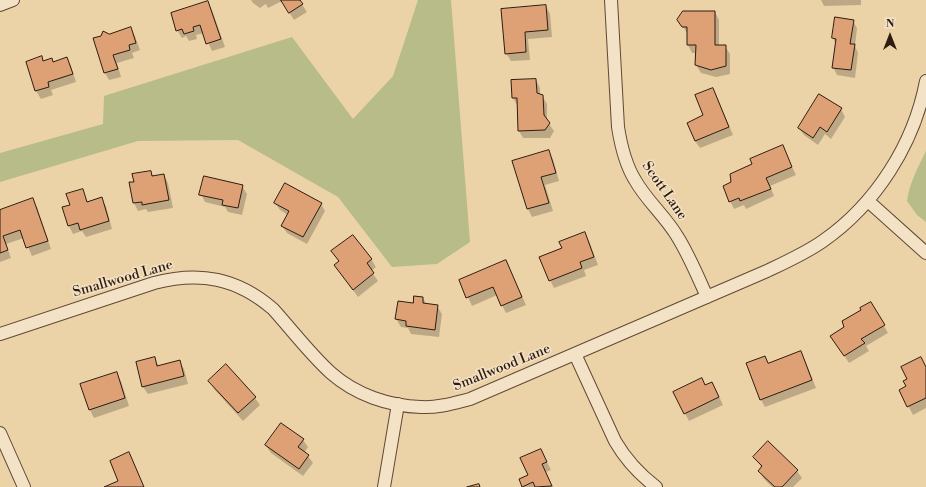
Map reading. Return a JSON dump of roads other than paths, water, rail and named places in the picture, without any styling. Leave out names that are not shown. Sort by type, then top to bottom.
[{"type":"street","points":[[0,5],[13,0]]},
{"type":"street","name":"Scott Lane","points":[[611,0],[618,127],[620,143],[626,162],[634,180],[678,237],[707,297]]},
{"type":"street","name":"Smallwood Lane","points":[[0,334],[166,280],[188,277],[218,280],[250,293],[273,309],[332,373],[350,387],[373,398],[398,404],[422,407],[444,406],[470,399],[792,260],[823,241],[868,201],[885,179],[906,142],[919,108],[926,81]]},
{"type":"street","points":[[868,201],[926,253]]},
{"type":"street","points":[[575,354],[622,454],[636,470],[656,487]]},
{"type":"street","points":[[384,487],[398,404]]},
{"type":"street","points":[[0,433],[24,487]]}]
